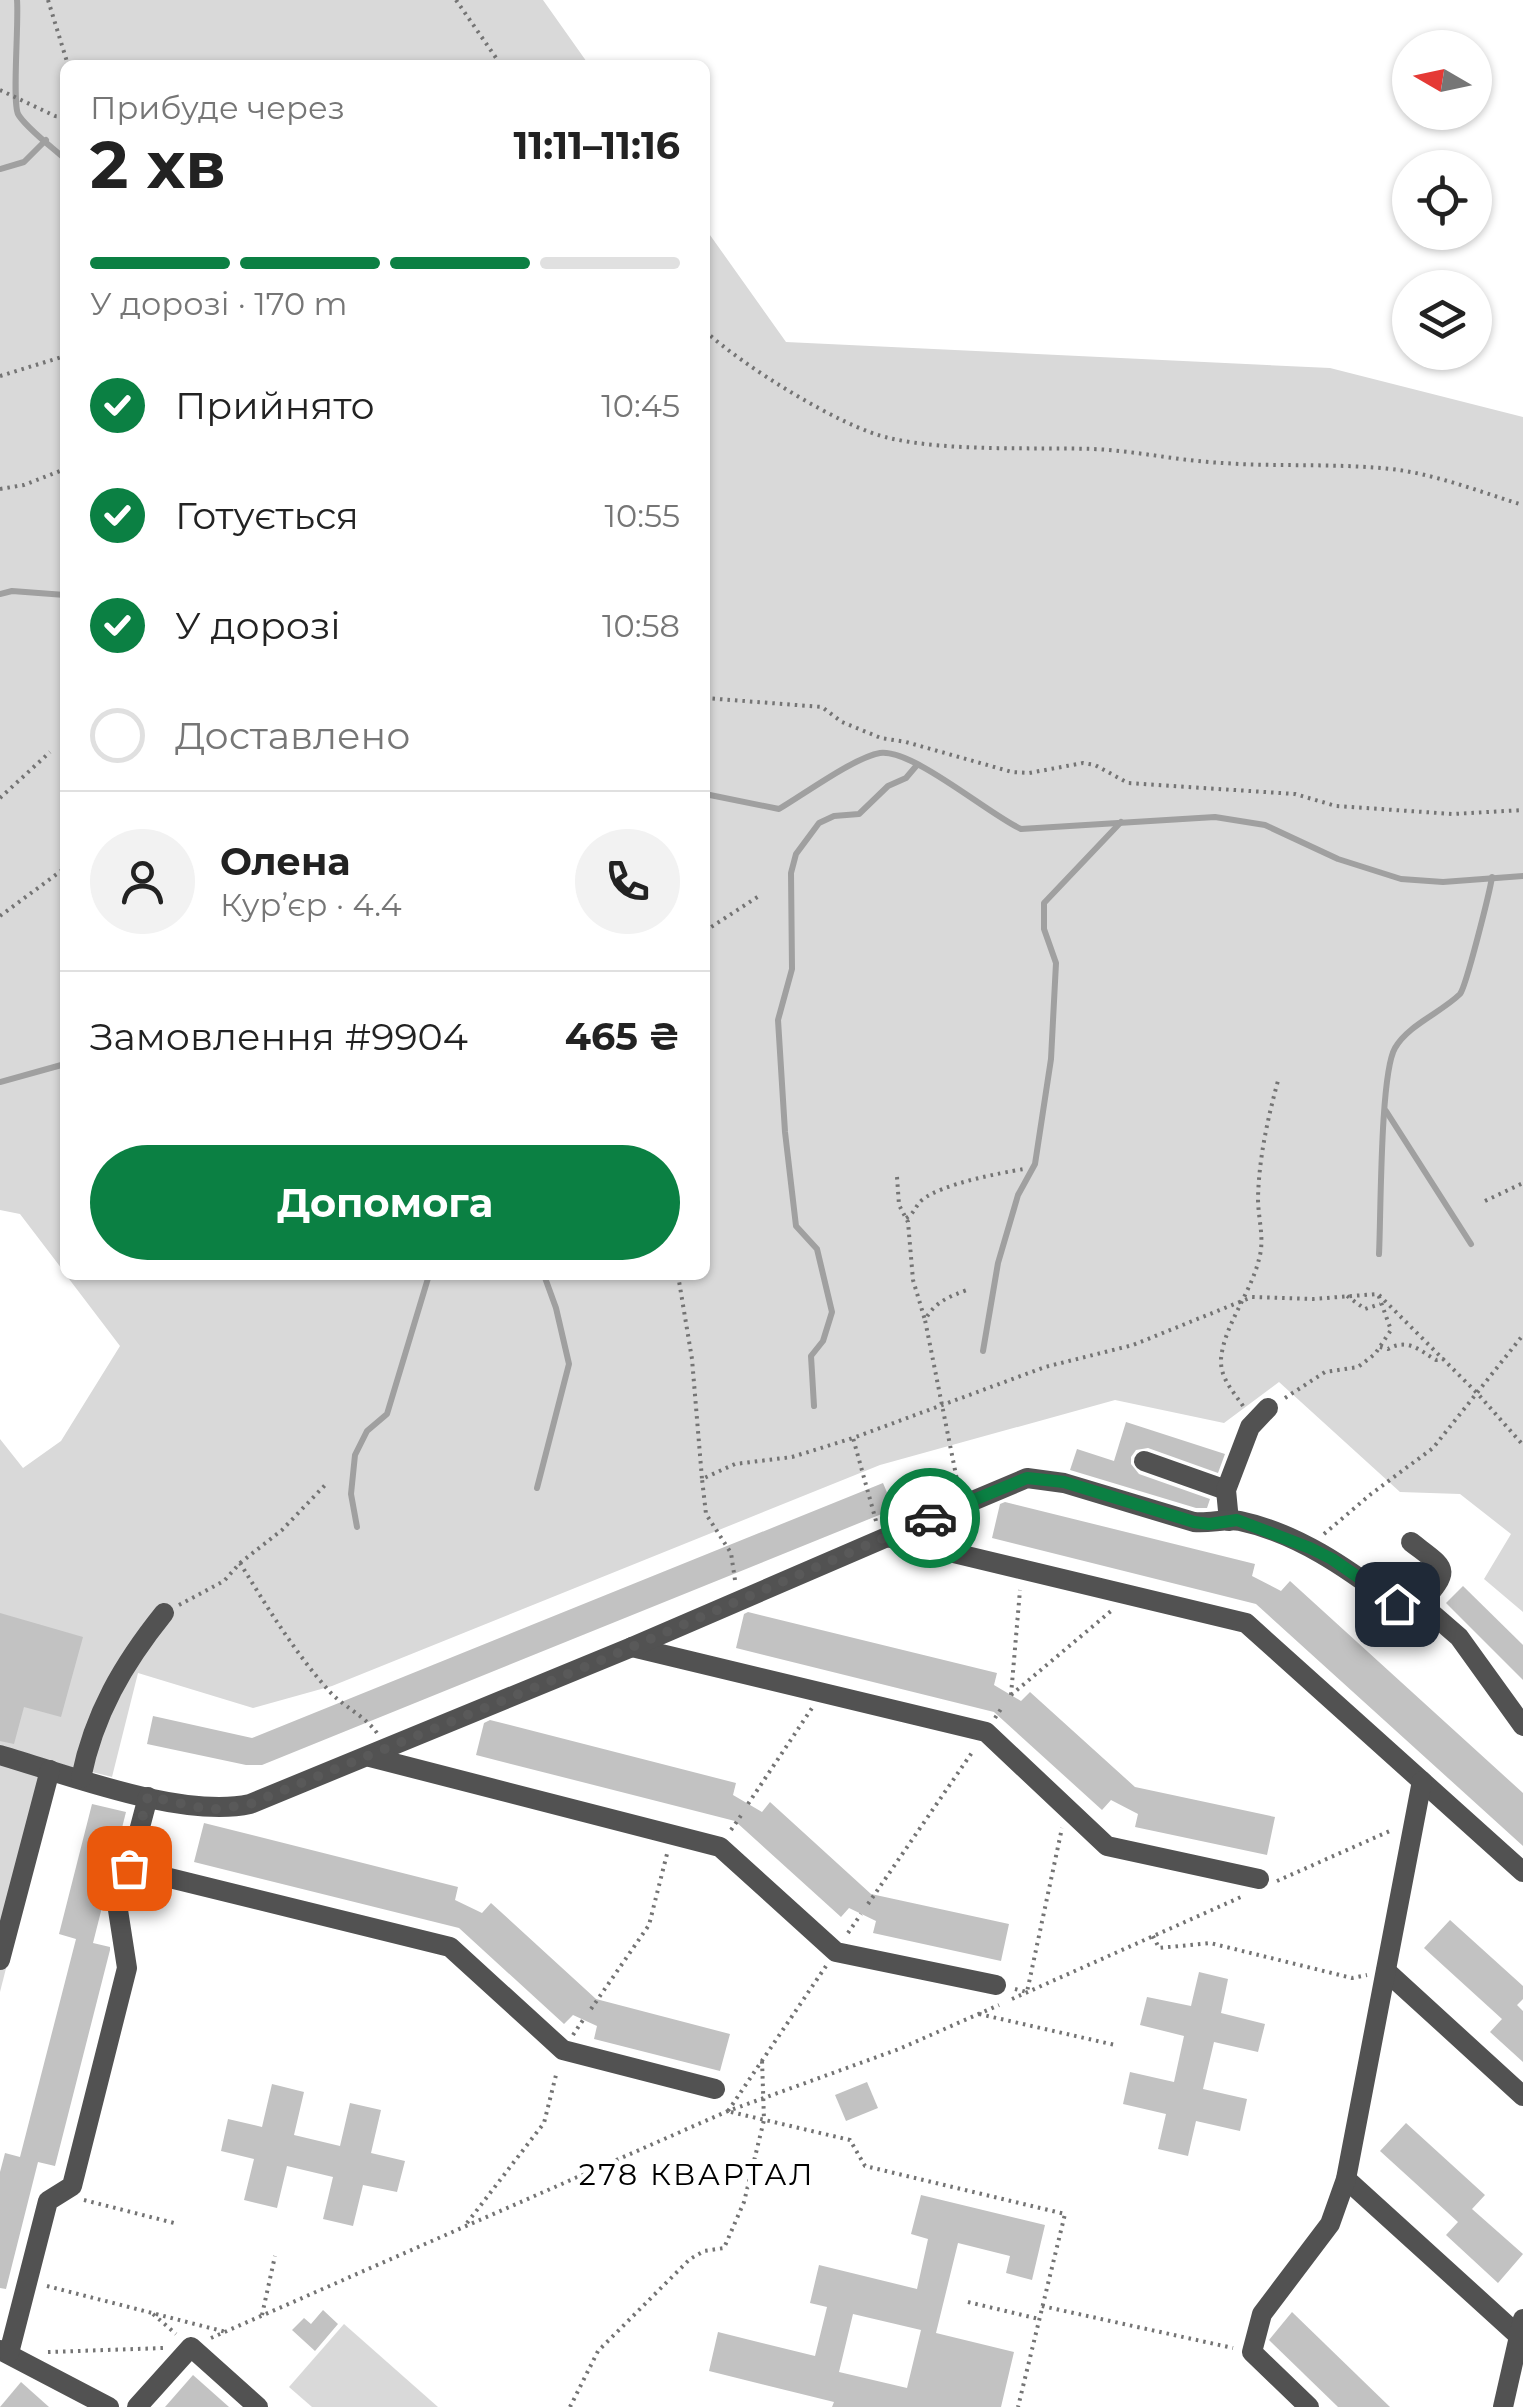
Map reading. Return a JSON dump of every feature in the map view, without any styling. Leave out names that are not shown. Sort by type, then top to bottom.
[{"type":"street","points":[[1228,1521],[1226,1490],[1261,1415]]},
{"type":"street","points":[[1144,1461],[1226,1490]]},
{"type":"street","points":[[0,1756],[186,1806],[229,1809],[250,1804],[377,1754],[1027,1478],[1064,1482],[1194,1522],[1237,1520],[1332,1559],[1403,1606],[1421,1604],[1442,1579],[1443,1572],[1440,1564],[1411,1542]]},
{"type":"street","points":[[885,1538],[1246,1623],[1523,1872]]},
{"type":"street","points":[[1421,1604],[1459,1637],[1523,1726]]},
{"type":"street","points":[[81,1778],[87,1745],[110,1689],[164,1613]]},
{"type":"street","points":[[632,1647],[986,1732],[1108,1846],[1267,1880]]},
{"type":"street","points":[[377,1754],[720,1847],[836,1952],[996,1985]]},
{"type":"street","points":[[0,1960],[50,1770]]},
{"type":"street","points":[[1309,2407],[1252,2352],[1262,2314],[1330,2224],[1346,2178],[1422,1781]]},
{"type":"street","points":[[109,2407],[5,2352],[48,2201],[72,2186],[127,1968],[118,1910],[148,1796]]},
{"type":"street","points":[[129,1868],[450,1947],[562,2050],[715,2090]]},
{"type":"street","points":[[1386,1971],[1523,2096]]},
{"type":"street","points":[[1346,2178],[1521,2327],[1503,2407]]},
{"type":"street","points":[[138,2407],[191,2347],[258,2407]]},
{"type":"path","points":[[48,0],[66,60]]},
{"type":"path","points":[[456,0],[498,60]]},
{"type":"path","points":[[0,90],[60,116]]},
{"type":"path","points":[[710,336],[781,384],[851,424],[888,438],[971,446],[1100,449],[1221,463],[1392,469],[1523,505]]},
{"type":"path","points":[[0,376],[60,358]]},
{"type":"path","points":[[0,489],[60,471]]},
{"type":"path","points":[[710,698],[822,708],[842,722],[881,738],[1012,772],[1082,764],[1095,766],[1128,783],[1296,794],[1336,806],[1453,814],[1523,810]]},
{"type":"path","points":[[0,798],[50,752]]},
{"type":"path","points":[[0,916],[60,872]]},
{"type":"path","points":[[710,928],[758,896]]},
{"type":"path","points":[[1279,1077],[1266,1124],[1258,1199],[1262,1244],[1259,1260],[1225,1336],[1222,1374],[1261,1415],[1325,1372],[1358,1367],[1380,1347],[1390,1330],[1378,1294]]},
{"type":"path","points":[[906,1218],[916,1212],[922,1200],[950,1188],[983,1176],[1024,1169]]},
{"type":"path","points":[[897,1178],[912,1269],[964,1504]]},
{"type":"path","points":[[1485,1200],[1523,1183]]},
{"type":"path","points":[[679,1280],[692,1359],[706,1514],[730,1553],[740,1601]]},
{"type":"path","points":[[925,1320],[930,1310],[946,1297],[966,1290]]},
{"type":"path","points":[[702,1479],[735,1464],[792,1457],[853,1438],[1045,1367],[1133,1345],[1244,1300],[1378,1294],[1523,1445]]},
{"type":"path","points":[[1347,1296],[1365,1309],[1380,1304]]},
{"type":"path","points":[[1310,1548],[1371,1494],[1433,1448],[1523,1335]]},
{"type":"path","points":[[1380,1347],[1388,1350],[1400,1343],[1414,1346],[1436,1360],[1444,1359]]},
{"type":"path","points":[[853,1438],[885,1538]]},
{"type":"path","points":[[164,1613],[224,1581],[282,1530],[327,1483]]},
{"type":"path","points":[[240,1563],[260,1599],[333,1695],[372,1726],[377,1754]]},
{"type":"path","points":[[1022,1569],[1010,1695],[1130,1595]]},
{"type":"path","points":[[748,1804],[823,1691]]},
{"type":"path","points":[[868,1904],[1003,1706]]},
{"type":"path","points":[[1027,1992],[1067,1808]]},
{"type":"path","points":[[1267,1880],[1414,1820]]},
{"type":"path","points":[[590,2009],[649,1925],[672,1834]]},
{"type":"path","points":[[46,2352],[191,2347],[728,2111],[899,2049],[1240,1897]]},
{"type":"path","points":[[1153,1936],[1160,1948],[1210,1943],[1352,1978],[1386,1971]]},
{"type":"path","points":[[728,2111],[836,1952]]},
{"type":"path","points":[[978,2014],[1115,2046]]},
{"type":"path","points":[[464,2227],[544,2123],[562,2050]]},
{"type":"path","points":[[570,2407],[598,2351],[690,2258],[704,2250],[724,2248],[744,2202],[764,2120],[762,2060]]},
{"type":"path","points":[[728,2111],[850,2140],[866,2166],[1065,2214],[1018,2407]]},
{"type":"path","points":[[60,2194],[178,2224]]},
{"type":"path","points":[[261,2316],[276,2256]]},
{"type":"path","points":[[28,2281],[226,2332]]},
{"type":"path","points":[[968,2302],[1040,2319]]},
{"type":"path","points":[[1042,2306],[1252,2352]]},
{"type":"path","points":[[152,2313],[191,2347]]},
{"type":"shaded area","points":[[0,0],[543,0],[585,60],[60,60],[60,1266],[20,1214],[0,1210]]},
{"type":"shaded area","points":[[710,235],[786,342],[1330,368],[1523,417],[1523,1612],[1484,1579],[1511,1534],[1460,1494],[1400,1492],[1279,1382],[1224,1423],[1115,1400],[880,1465],[332,1686],[253,1708],[138,1673],[112,1777],[0,1749],[0,1439],[23,1468],[61,1441],[120,1346],[70,1280],[710,1280]]},
{"type":"shaded area","points":[[0,1758],[56,1772],[0,1992]]},
{"type":"shaded area","points":[[344,2324],[438,2407],[312,2407],[289,2387]]},
{"type":"building","points":[[1126,1422],[1225,1454],[1218,1473],[1148,1448],[1136,1450],[1131,1457],[1139,1474],[1210,1499],[1207,1508],[1070,1470],[1077,1449],[1114,1461]]},
{"type":"building","points":[[883,1483],[894,1509],[262,1765],[147,1744],[153,1716],[252,1738]]},
{"type":"building","points":[[1005,1502],[1255,1564],[1252,1576],[1281,1591],[1290,1581],[1523,1793],[1523,1846],[1256,1604],[992,1538],[1000,1504]]},
{"type":"building","points":[[1463,1586],[1523,1645],[1523,1680],[1446,1603]]},
{"type":"building","points":[[0,1613],[83,1637],[61,1717],[24,1707],[14,1744],[0,1741]]},
{"type":"building","points":[[744,1614],[997,1673],[994,1685],[1021,1701],[1030,1692],[1135,1787],[1275,1817],[1267,1855],[1135,1827],[1138,1814],[1111,1800],[1102,1810],[994,1712],[736,1648]]},
{"type":"building","points":[[490,1720],[736,1783],[733,1795],[762,1812],[770,1802],[871,1894],[1009,1924],[1001,1961],[873,1933],[876,1921],[849,1908],[841,1917],[735,1821],[476,1755],[484,1723]]},
{"type":"building","points":[[92,1804],[126,1812],[93,1943],[110,1950],[55,2166],[38,2162],[6,2289],[0,2288],[0,2172],[5,2153],[20,2157],[76,1939],[59,1934]]},
{"type":"building","points":[[204,1823],[458,1887],[455,1900],[482,1913],[491,1903],[596,1999],[730,2034],[720,2071],[594,2039],[597,2026],[573,2015],[564,2024],[459,1928],[194,1862]]},
{"type":"building","points":[[1450,1920],[1523,1986],[1523,1999],[1517,2005],[1523,2011],[1523,2062],[1490,2032],[1502,2019],[1424,1948]]},
{"type":"building","points":[[1199,1972],[1228,1979],[1221,2013],[1265,2024],[1258,2052],[1214,2042],[1203,2089],[1247,2099],[1240,2131],[1196,2121],[1188,2156],[1158,2149],[1166,2114],[1123,2104],[1130,2072],[1174,2082],[1184,2036],[1140,2025],[1147,1997],[1191,2006]]},
{"type":"building","points":[[867,2082],[878,2108],[846,2121],[835,2095]]},
{"type":"building","points":[[272,2084],[304,2092],[294,2135],[340,2146],[350,2103],[381,2110],[371,2153],[405,2161],[397,2192],[363,2185],[353,2226],[323,2219],[333,2177],[287,2166],[277,2208],[244,2200],[254,2159],[221,2151],[228,2119],[262,2127]]},
{"type":"building","points":[[1406,2123],[1485,2195],[1472,2209],[1523,2254],[1498,2283],[1446,2235],[1458,2222],[1380,2151]]},
{"type":"building","points":[[921,2195],[1045,2225],[1032,2280],[1006,2273],[1010,2256],[958,2243],[936,2333],[1014,2352],[1001,2407],[832,2407],[834,2402],[709,2371],[718,2332],[815,2356],[827,2307],[810,2303],[819,2265],[917,2289],[928,2239],[911,2234]],"holes":[[[853,2314],[921,2330],[907,2388],[839,2372]]]},
{"type":"building","points":[[323,2310],[338,2324],[315,2351],[292,2330],[304,2318],[311,2324]]},
{"type":"building","points":[[1292,2312],[1390,2407],[1338,2407],[1269,2340]]},
{"type":"building","points":[[193,2375],[229,2407],[165,2407]]},
{"type":"building","points":[[21,2382],[49,2407],[0,2407]]},
{"type":"waterway","points":[[17,0],[18,114],[60,155]]},
{"type":"waterway","points":[[0,169],[24,162],[46,140]]},
{"type":"waterway","points":[[0,594],[12,591],[60,595]]},
{"type":"waterway","points":[[710,795],[779,809],[869,756],[894,754],[930,771],[1021,829],[1215,817],[1265,825],[1338,859],[1401,879],[1443,882],[1523,876]]},
{"type":"waterway","points":[[814,1406],[811,1356],[823,1341],[832,1312],[817,1249],[796,1226],[785,1132],[778,1020],[792,969],[791,873],[796,854],[819,823],[834,816],[859,814],[917,765]]},
{"type":"waterway","points":[[983,1351],[998,1263],[1018,1195],[1035,1164],[1051,1059],[1056,963],[1044,929],[1044,903],[1121,822]]},
{"type":"waterway","points":[[1379,1254],[1384,1115],[1390,1063],[1395,1048],[1408,1032],[1460,994],[1492,877]]},
{"type":"waterway","points":[[0,1082],[60,1065]]},
{"type":"waterway","points":[[1386,1111],[1471,1244]]},
{"type":"waterway","points":[[357,1527],[351,1494],[355,1455],[367,1431],[387,1414],[427,1280]]},
{"type":"waterway","points":[[537,1488],[569,1364],[546,1280]]},
{"type":"way so far","points":[[129,1868],[148,1796],[210,1810],[250,1804],[597,1662],[930,1518]]},
{"type":"district","name":"278 КВАРТАЛ","points":[[697,2174]]},
{"type":"route","points":[[930,1518],[1018,1480],[1064,1482],[1194,1522],[1237,1520],[1260,1528],[1332,1559],[1397,1604]]}]
